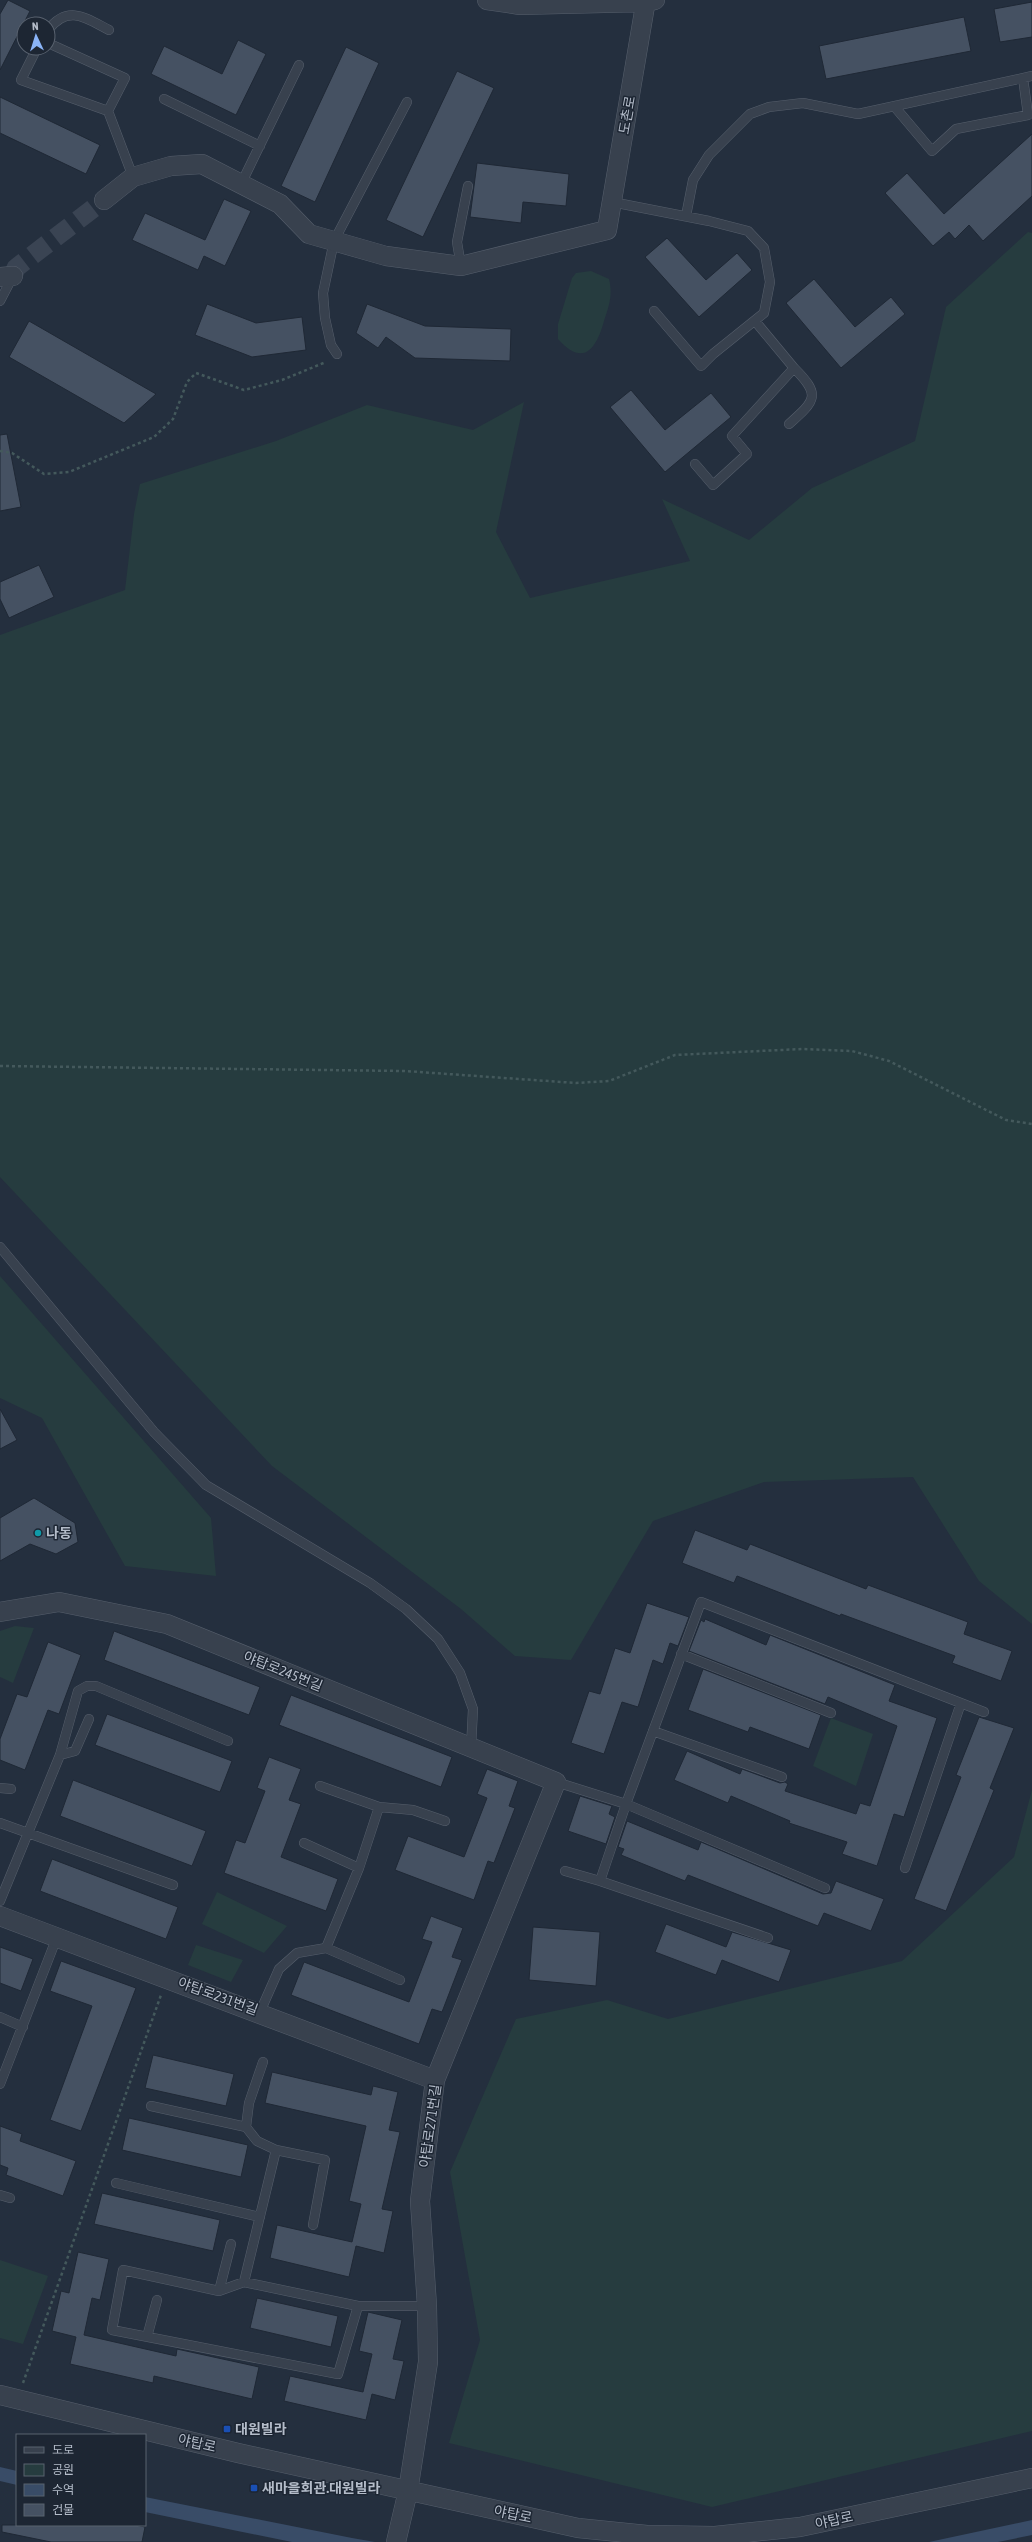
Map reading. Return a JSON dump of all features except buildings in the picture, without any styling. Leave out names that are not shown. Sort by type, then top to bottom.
[{"type":"street","points":[[487,0],[520,5],[649,1]]},
{"type":"street","name":"도촌로","points":[[462,266],[607,230],[649,1]]},
{"type":"street","points":[[104,200],[133,177],[171,166],[202,164],[280,204],[309,234],[386,256],[462,266]]},
{"type":"street","name":"야탑로245번길","points":[[0,1612],[60,1602],[167,1624],[556,1782]]},
{"type":"street","name":"야탑로271번길","points":[[398,2535],[408,2491],[428,2362],[427,2306],[420,2201],[435,2080],[556,1782]]},
{"type":"street","name":"야탑로231번길","points":[[0,1916],[260,2012],[435,2080]]},
{"type":"street","name":"야탑로","points":[[9,2398],[408,2491],[578,2528],[647,2535],[715,2536],[800,2527],[1032,2478]]},
{"type":"lane","points":[[56,22],[68,14],[80,14],[109,30]]},
{"type":"lane","points":[[56,47],[125,78],[108,111],[133,177]]},
{"type":"lane","points":[[33,56],[21,80],[108,111]]},
{"type":"lane","points":[[241,184],[299,65]]},
{"type":"lane","points":[[686,216],[693,180],[709,155],[750,114],[769,107],[803,103],[858,114],[894,106],[1028,77],[1028,115],[956,129],[932,151],[894,106]]},
{"type":"lane","points":[[164,99],[260,146]]},
{"type":"lane","points":[[337,354],[331,345],[325,318],[323,293],[334,241],[406,102]]},
{"type":"lane","points":[[462,266],[456,242],[468,186]]},
{"type":"lane","points":[[612,202],[686,216],[748,231],[764,248],[770,282],[764,313],[713,354],[701,366],[654,311]]},
{"type":"lane","points":[[0,301],[6,277]]},
{"type":"lane","points":[[755,321],[794,368],[809,383],[812,394],[809,406],[789,424]]},
{"type":"lane","points":[[696,464],[713,485],[747,454],[732,436],[794,368]]},
{"type":"lane","points":[[0,1247],[154,1432],[206,1485],[370,1583],[406,1609],[438,1639],[460,1673],[473,1709],[471,1748]]},
{"type":"lane","points":[[600,1882],[626,1804],[701,1602],[984,1712]]},
{"type":"lane","points":[[681,1654],[831,1713]]},
{"type":"lane","points":[[0,1901],[60,1755],[78,1691],[87,1686],[96,1686],[228,1740]]},
{"type":"lane","points":[[905,1868],[961,1703]]},
{"type":"lane","points":[[60,1755],[75,1751],[89,1719]]},
{"type":"lane","points":[[653,1731],[782,1777]]},
{"type":"lane","points":[[556,1782],[626,1804],[825,1888]]},
{"type":"lane","points":[[320,1786],[379,1807],[413,1810],[444,1821]]},
{"type":"lane","points":[[0,1788],[11,1789]]},
{"type":"lane","points":[[326,1948],[359,1868],[379,1807]]},
{"type":"lane","points":[[0,1823],[174,1885]]},
{"type":"lane","points":[[304,1843],[359,1868]]},
{"type":"lane","points":[[565,1870],[768,1938]]},
{"type":"lane","points":[[0,2084],[57,1937]]},
{"type":"lane","points":[[260,2012],[279,1969],[297,1953],[326,1948],[400,1980]]},
{"type":"lane","points":[[0,2017],[23,2027]]},
{"type":"lane","points":[[246,2127],[249,2103],[263,2062]]},
{"type":"lane","points":[[151,2106],[246,2127],[257,2141],[276,2150],[325,2160],[312,2226]]},
{"type":"lane","points":[[244,2282],[276,2150]]},
{"type":"lane","points":[[116,2184],[260,2217]]},
{"type":"lane","points":[[0,2194],[10,2198]]},
{"type":"lane","points":[[219,2291],[231,2244]]},
{"type":"lane","points":[[358,2306],[338,2374],[112,2330],[123,2270],[219,2291],[244,2282],[358,2306],[427,2306]]},
{"type":"lane","points":[[147,2337],[157,2300]]},
{"type":"path","points":[[0,451],[12,453],[44,474],[69,472],[154,437],[173,420],[187,382],[196,373],[244,390],[295,374],[329,361],[337,354]]},
{"type":"path","points":[[0,1066],[405,1071],[576,1083],[609,1081],[675,1055],[802,1049],[852,1051],[888,1062],[1006,1120],[1032,1124]]},
{"type":"path","points":[[9,2398],[167,1978]]},
{"type":"green space","points":[[1028,232],[1032,233],[1032,1624],[979,1581],[913,1477],[764,1482],[653,1521],[571,1660],[515,1656],[461,1609],[272,1466],[0,1177],[0,635],[125,590],[134,514],[140,484],[276,441],[367,405],[473,430],[524,402],[496,532],[530,598],[690,561],[662,499],[749,540],[812,488],[915,441],[946,307]]},
{"type":"green space","points":[[591,271],[609,279],[610,300],[597,340],[593,347],[581,353],[575,352],[558,339],[558,324],[572,278],[576,273]]},
{"type":"green space","points":[[0,1276],[211,1518],[216,1576],[125,1566],[42,1418],[0,1398]]},
{"type":"green space","points":[[15,1626],[34,1628],[13,1683],[0,1677],[0,1631]]},
{"type":"green space","points":[[831,1718],[873,1734],[856,1786],[813,1766]]},
{"type":"green space","points":[[1032,1790],[1032,2431],[712,2507],[449,2443],[480,2340],[450,2172],[516,2019],[607,2000],[668,2019],[902,1961],[1014,1857]]},
{"type":"green space","points":[[217,1892],[287,1926],[264,1953],[202,1924]]},
{"type":"green space","points":[[196,1945],[243,1960],[231,1982],[188,1965]]},
{"type":"green space","points":[[0,2260],[48,2276],[23,2344],[0,2338]]},
{"type":"water","points":[[0,2467],[16,2471],[16,2485],[0,2481]]},
{"type":"water","points":[[146,2497],[375,2542],[292,2542],[146,2512]]},
{"type":"water","points":[[1032,2520],[1032,2535],[998,2542],[929,2542]]},
{"type":"tunnel","points":[[13,276],[16,268],[104,200]]},
{"type":"place","name":"나동","points":[[38,1533]]},
{"type":"place","name":"대원빌라","points":[[227,2429]]},
{"type":"place","name":"새마을회관.대원빌라","points":[[254,2488]]}]
